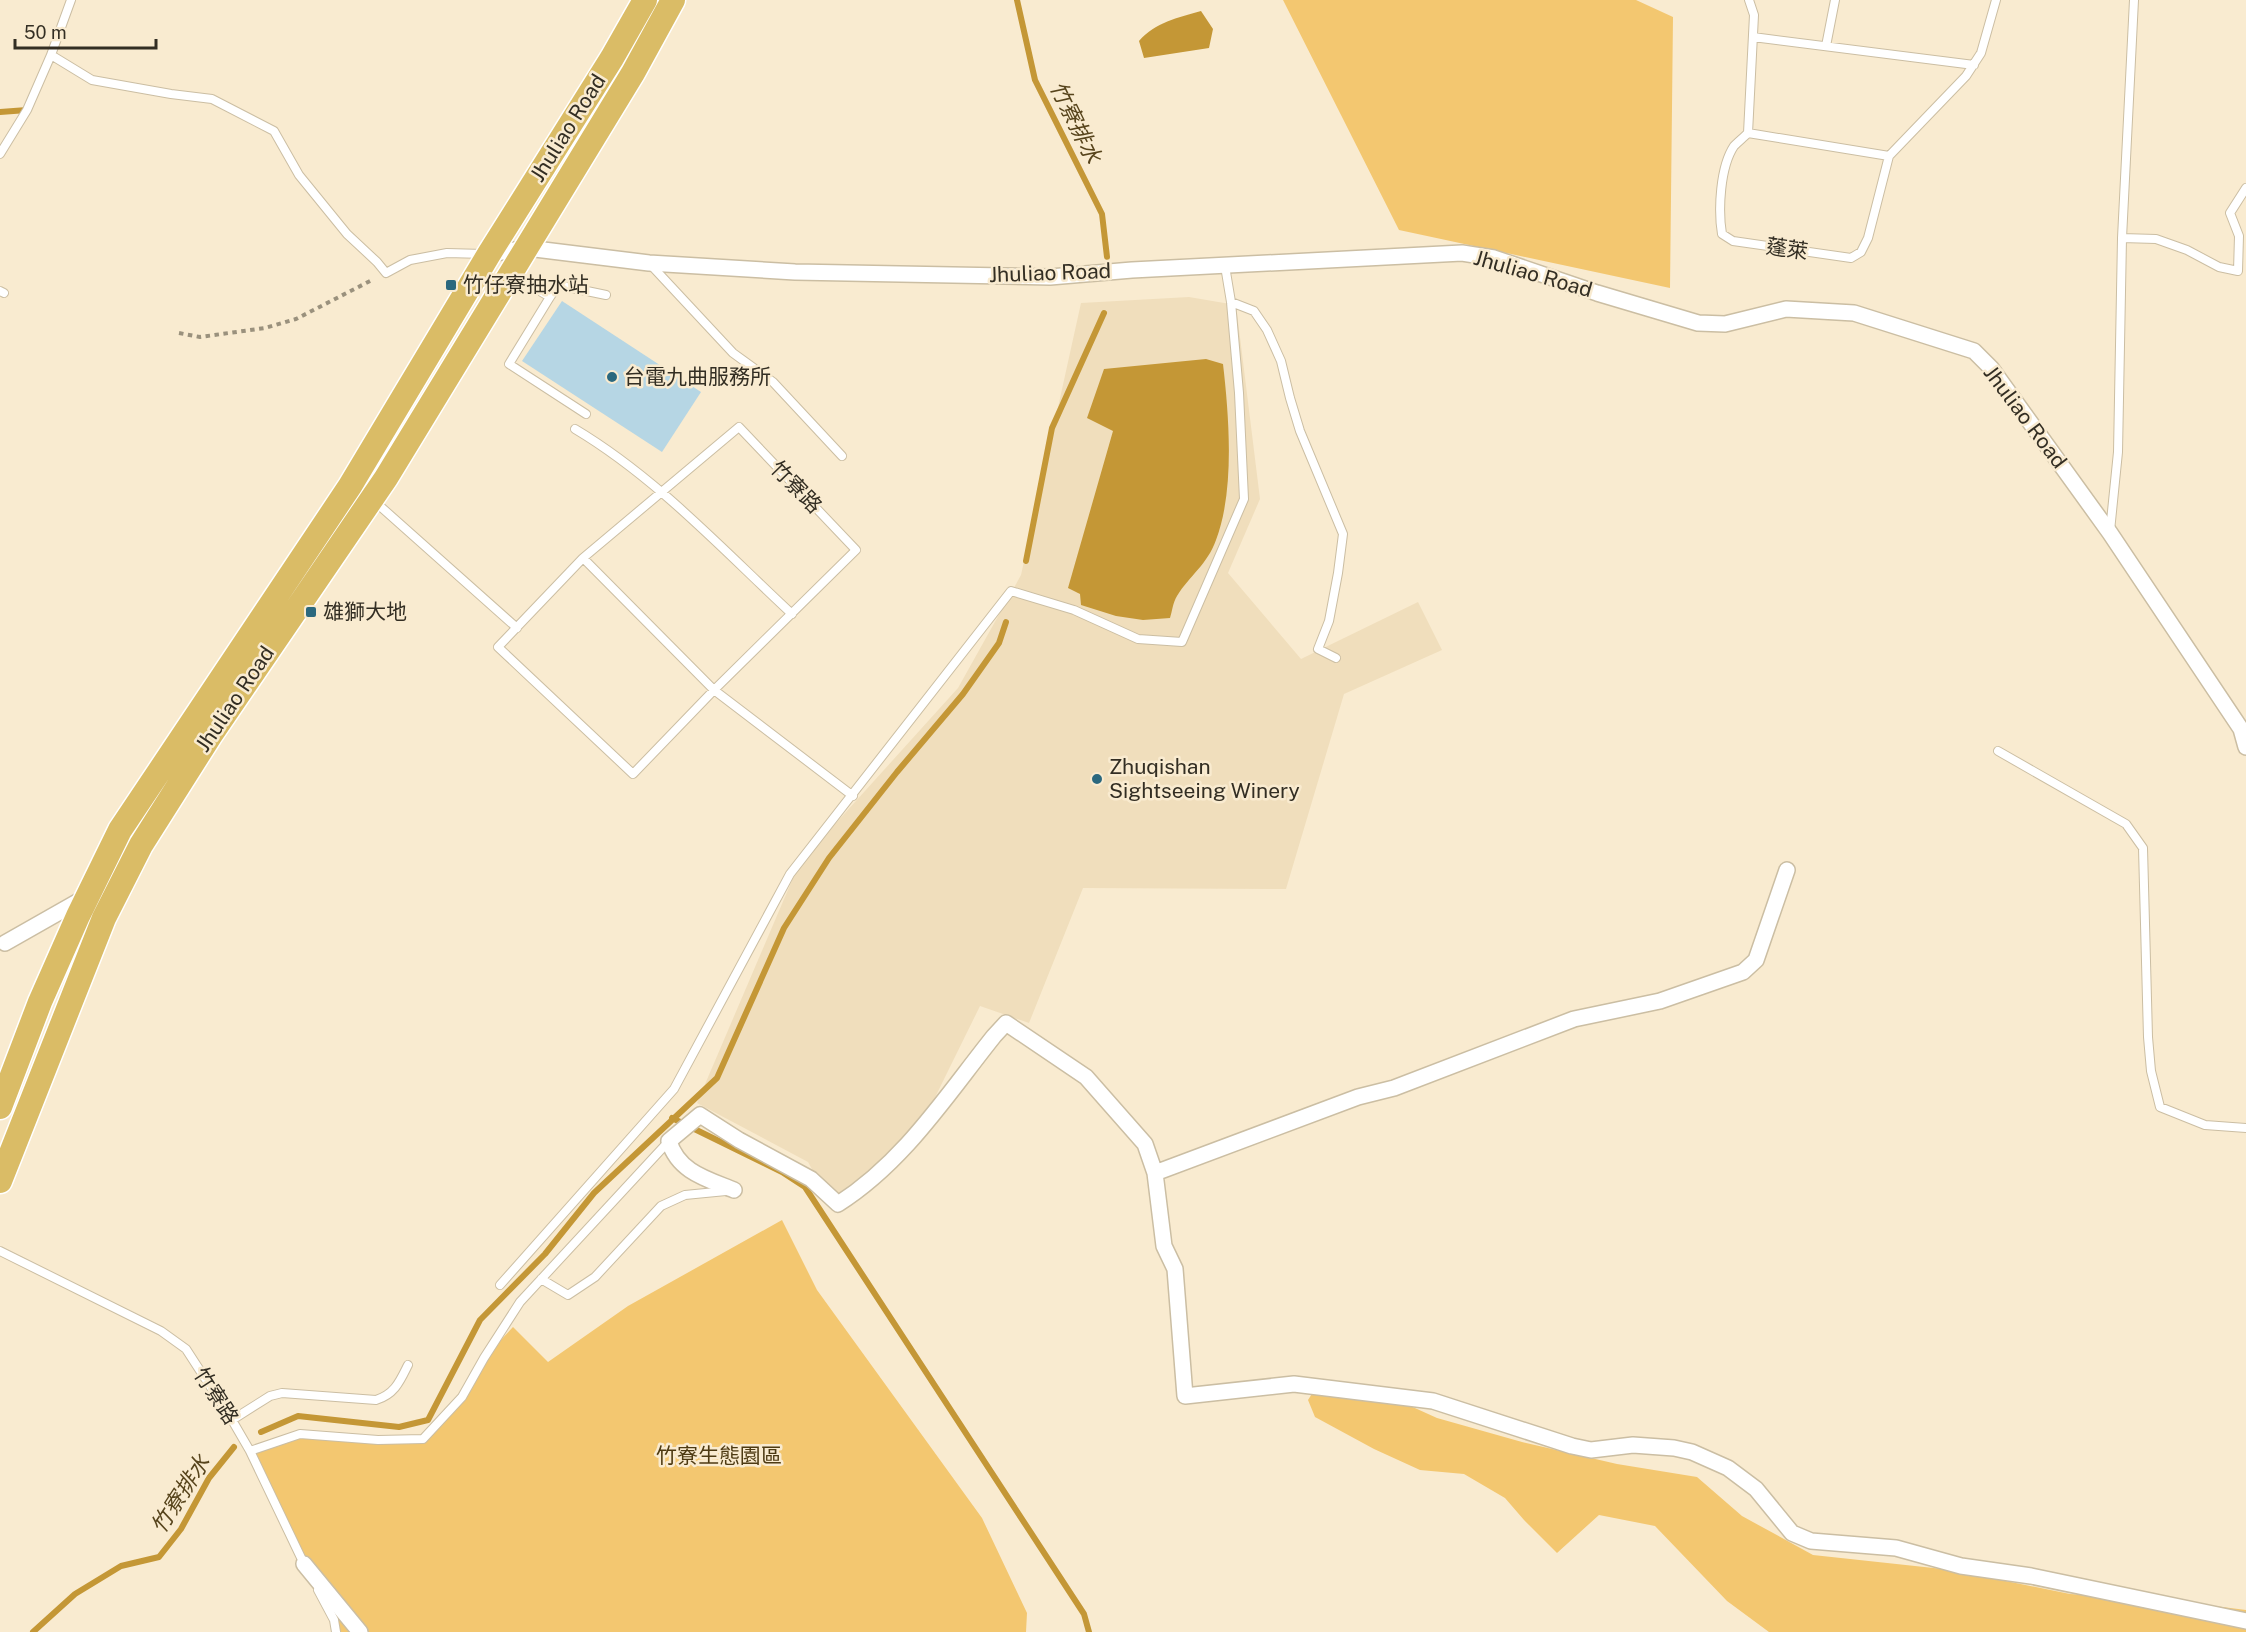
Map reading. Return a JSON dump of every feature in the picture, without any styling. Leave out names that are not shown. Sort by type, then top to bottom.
[{"type":"main road","name":"Jhuliao Road","points":[[0,1107],[40,1002],[120,830],[350,486],[489,254],[612,58],[645,0]]},
{"type":"main road","name":"Jhuliao Road","points":[[0,1181],[104,918],[141,845],[210,736],[372,499],[633,73],[673,0]]},
{"type":"street","name":"Jhuliao Road","points":[[489,254],[527,248],[649,263],[795,273],[1050,277],[1132,270],[1462,253],[1494,258],[1698,323],[1725,324],[1786,309],[1854,314],[1974,351],[1991,368],[2110,533],[2241,729],[2246,747]]},
{"type":"street","points":[[1155,1173],[1358,1097],[1394,1088],[1574,1019],[1659,1001],[1743,972],[1756,960],[1787,870]]},
{"type":"street","points":[[3,945],[87,897]]},
{"type":"street","points":[[734,1190],[694,1174],[673,1155],[669,1141],[700,1115],[739,1140],[811,1179],[838,1204],[860,1190],[885,1169],[907,1146],[1006,1023],[1086,1077],[1145,1144],[1155,1173],[1164,1246],[1175,1269],[1185,1396],[1294,1384],[1433,1401],[1572,1446],[1591,1450],[1633,1445],[1674,1448],[1692,1452],[1728,1468],[1756,1489],[1792,1533],[1812,1541],[1896,1548],[1961,1566],[2031,1576],[2246,1621]]},
{"type":"street","points":[[304,1564],[360,1632]]},
{"type":"lane","points":[[0,154],[27,110],[51,55],[71,0]]},
{"type":"lane","points":[[1749,0],[1754,15],[1748,134],[1890,156]]},
{"type":"lane","points":[[1826,46],[1835,0]]},
{"type":"lane","name":"蓬萊","points":[[1748,134],[1735,146],[1726,165],[1719,217],[1722,234],[1733,241],[1851,258],[1861,252],[1868,238],[1890,156],[1974,65],[1981,53],[1996,0]]},
{"type":"lane","points":[[2110,533],[2118,452],[2122,238],[2134,0]]},
{"type":"lane","points":[[1753,37],[1974,65]]},
{"type":"lane","points":[[51,55],[92,80],[212,99],[274,131],[299,175],[347,234],[386,273],[410,260],[447,253],[489,254]]},
{"type":"lane","points":[[2122,238],[2156,239],[2187,250],[2218,267],[2238,272],[2239,236],[2230,213],[2246,188]]},
{"type":"lane","points":[[649,263],[733,353],[774,382],[842,456]]},
{"type":"lane","points":[[500,1285],[674,1089],[790,874],[1011,591],[1074,610],[1138,639],[1182,642],[1244,499],[1239,393],[1231,302],[1225,266]]},
{"type":"lane","points":[[511,274],[550,297]]},
{"type":"lane","points":[[586,414],[509,364],[558,285],[606,294]]},
{"type":"lane","points":[[1231,302],[1254,311],[1267,330],[1281,361],[1300,431],[1343,534],[1329,621],[1318,649],[1336,658]]},
{"type":"lane","name":"竹寮路","points":[[739,427],[856,550],[714,690],[633,774],[498,647],[582,558],[739,427]]},
{"type":"lane","points":[[575,429],[606,448],[661,491],[792,614]]},
{"type":"lane","points":[[350,486],[372,499],[517,628]]},
{"type":"lane","points":[[582,558],[714,690],[853,796]]},
{"type":"lane","points":[[1998,751],[2126,824],[2143,848],[2148,1037],[2151,1071],[2160,1107],[2205,1125],[2246,1128]]},
{"type":"lane","points":[[250,1451],[300,1434],[378,1440],[423,1439],[462,1397],[520,1302],[669,1141]]},
{"type":"lane","points":[[541,1280],[568,1294],[595,1277],[661,1206],[685,1195],[734,1190]]},
{"type":"lane","name":"竹寮路","points":[[0,1251],[161,1331],[186,1349],[250,1451],[304,1564],[334,1620],[336,1632]]},
{"type":"lane","points":[[232,1420],[270,1396],[282,1393],[376,1400],[388,1396],[399,1385],[408,1365]]},
{"type":"path","points":[[179,333],[200,337],[265,328],[296,319],[386,273]]},
{"type":"shaded area","points":[[1201,11],[1213,29],[1209,48],[1144,58],[1139,41],[1152,29]]},
{"type":"shaded area","name":"Zhuqishan Sightseeing Winery","points":[[1189,297],[1236,305],[1260,499],[1228,573],[1301,659],[1418,602],[1442,650],[1344,694],[1286,889],[1083,888],[1029,1023],[980,1006],[917,1134],[831,1203],[808,1162],[697,1103],[799,864],[958,688],[1021,575],[1081,303]]},
{"type":"shaded area","points":[[1206,359],[1223,364],[1229,453],[1226,499],[1222,520],[1212,549],[1177,596],[1170,618],[1143,620],[1116,616],[1081,605],[1080,594],[1068,588],[1113,431],[1087,418],[1104,369]]},
{"type":"green space","points":[[1283,0],[1636,0],[1673,17],[1670,288],[1399,230]]},
{"type":"green space","name":"竹寮生態園區","points":[[782,1220],[817,1290],[982,1518],[1027,1613],[1026,1632],[334,1632],[295,1538],[255,1453],[300,1434],[423,1439],[462,1397],[484,1358],[513,1327],[548,1362],[628,1306]]},
{"type":"green space","points":[[1317,1386],[1375,1390],[1437,1418],[1522,1442],[1617,1464],[1697,1477],[1742,1516],[1813,1555],[1952,1570],[2070,1594],[2175,1601],[2246,1610],[2246,1632],[1769,1632],[1727,1601],[1655,1526],[1599,1515],[1557,1553],[1505,1498],[1464,1474],[1420,1470],[1374,1449],[1315,1417],[1308,1400]]},
{"type":"building","name":"台電九曲服務所","points":[[562,301],[701,392],[662,452],[522,361]]},
{"type":"waterway","name":"竹寮排水","points":[[1017,0],[1035,80],[1102,214],[1107,257]]},
{"type":"waterway","points":[[0,112],[27,110]]},
{"type":"waterway","points":[[1026,561],[1052,428],[1104,313]]},
{"type":"waterway","points":[[261,1432],[298,1416],[399,1427],[428,1420],[480,1320],[545,1254],[594,1193],[717,1078],[784,928],[829,858],[963,694],[999,643],[1006,622]]},
{"type":"waterway","points":[[672,1118],[782,1172],[805,1187],[1084,1614],[1089,1632]]},
{"type":"waterway","name":"竹寮排水","points":[[33,1632],[75,1594],[121,1566],[159,1557],[181,1529],[209,1478],[234,1447]]},
{"type":"place","name":"竹仔寮抽水站","points":[[451,285]]},
{"type":"place","name":"台電九曲服務所","points":[[612,377]]},
{"type":"place","name":"雄獅大地","points":[[311,612]]},
{"type":"place","name":"Zhuqishan Sightseeing Winery","points":[[1097,779]]}]
